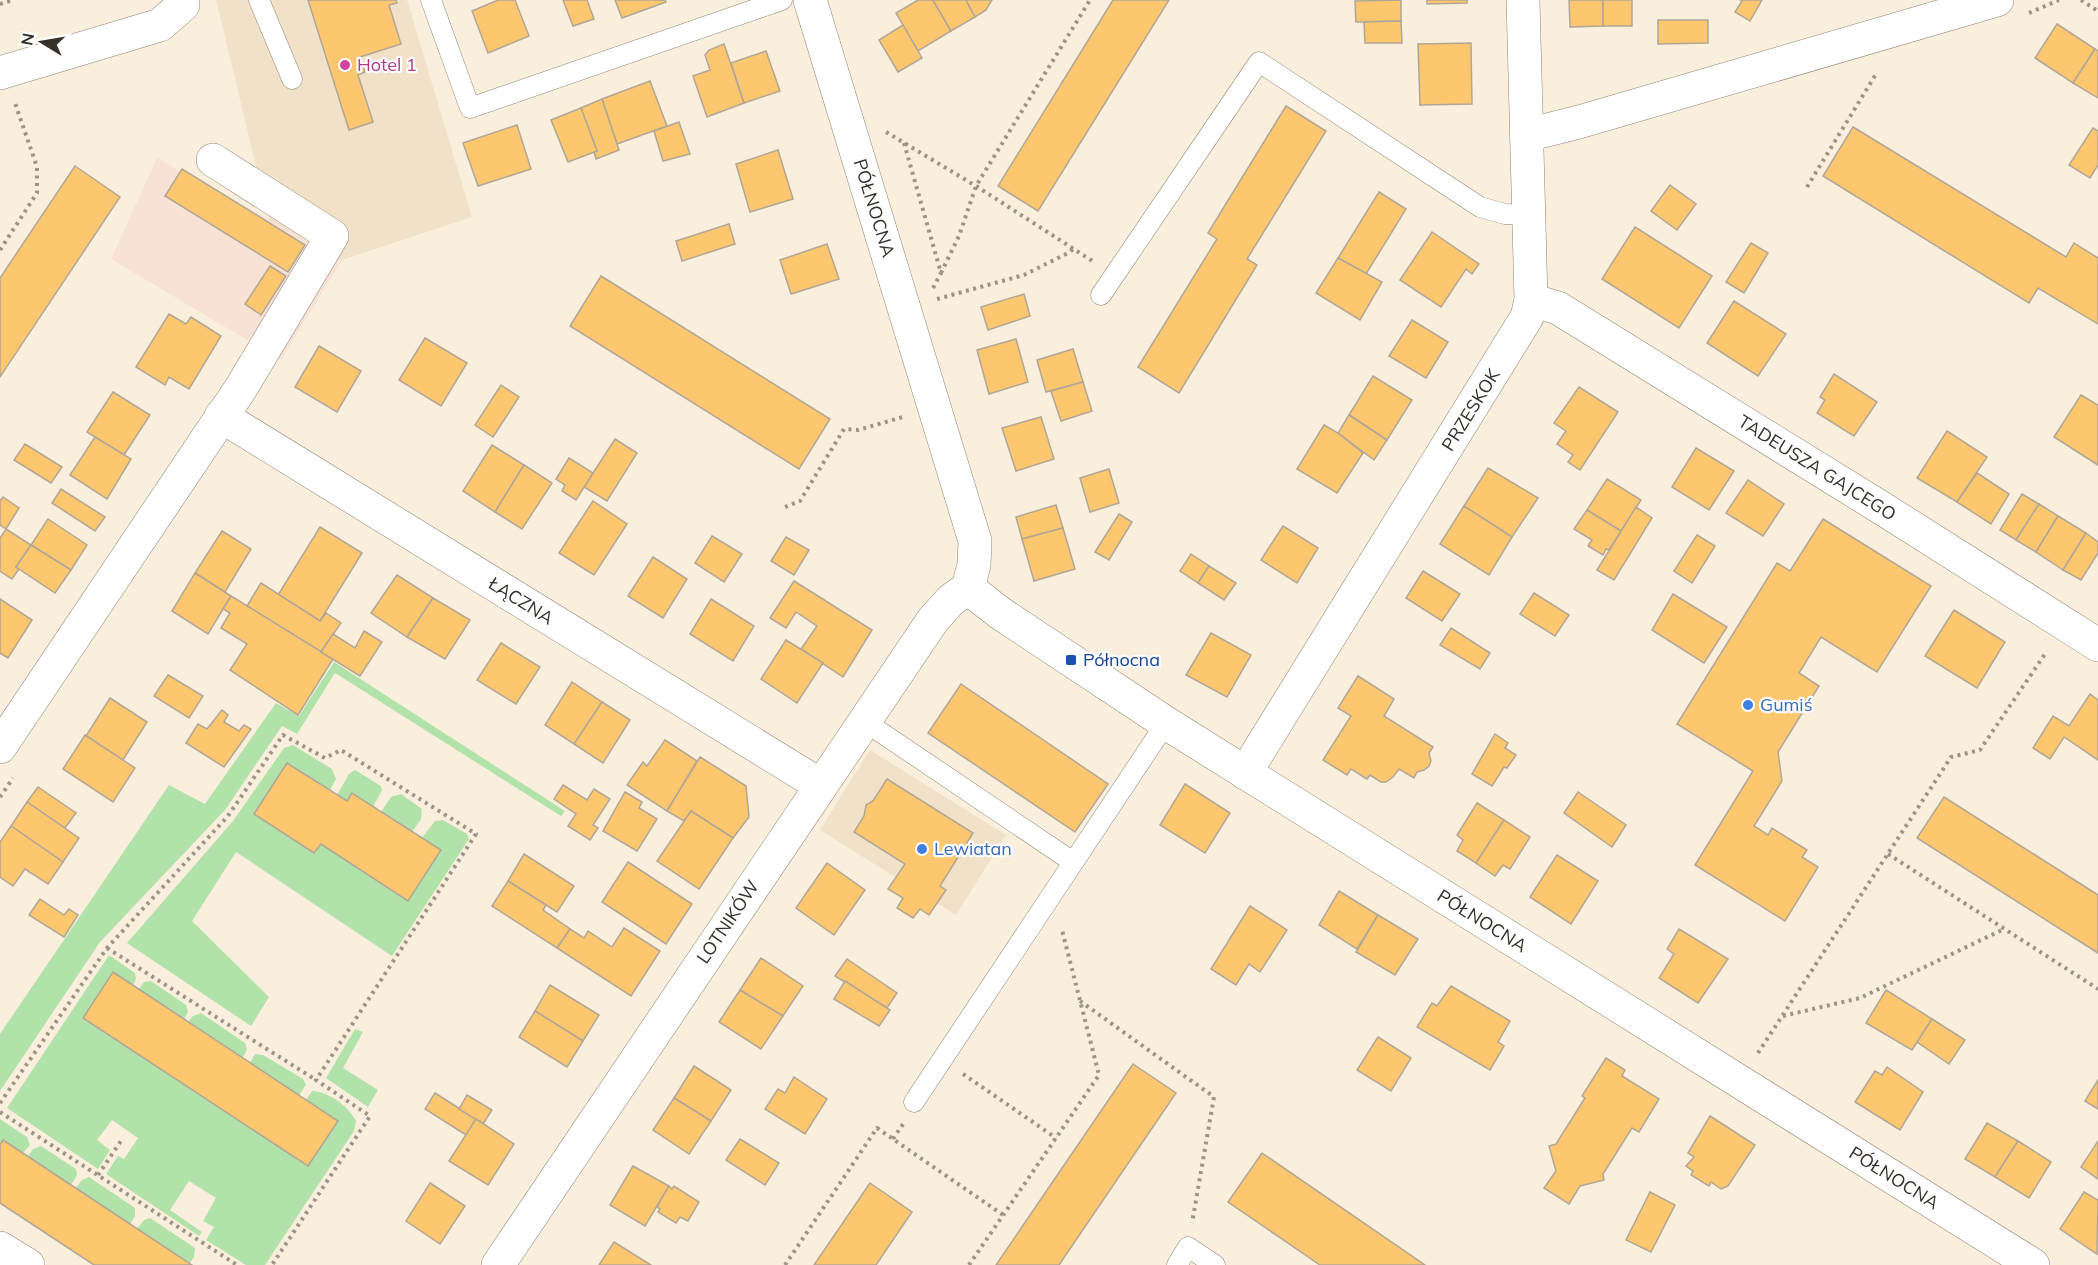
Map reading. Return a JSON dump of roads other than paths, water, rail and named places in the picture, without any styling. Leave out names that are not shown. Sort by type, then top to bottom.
[{"type":"street","points":[[2,72],[160,25],[183,5],[182,0]]},
{"type":"street","name":"PÓŁNOCNA","points":[[810,0],[975,541],[974,565],[968,588],[1000,613],[1166,723],[2033,1265]]},
{"type":"street","name":"PRZESKOK","points":[[1245,773],[1527,317],[1531,300],[1522,0]]},
{"type":"street","points":[[1527,135],[1580,122],[1997,0]]},
{"type":"street","points":[[0,747],[241,388],[332,236],[213,160]]},
{"type":"street","name":"TADEUSZA GAJCEGO","points":[[1531,300],[1558,308],[2095,638]]},
{"type":"street","name":"ŁĄCZNA","points":[[221,416],[820,785]]},
{"type":"street","name":"LOTNIKÓW","points":[[498,1265],[933,620],[951,600],[968,588]]},
{"type":"street","points":[[0,1248],[28,1265]]},
{"type":"lane","points":[[259,0],[292,79]]},
{"type":"lane","points":[[431,0],[470,108],[782,0]]},
{"type":"lane","points":[[1101,295],[1259,62],[1480,207],[1505,214],[1528,214]]},
{"type":"lane","points":[[864,721],[1073,862]]},
{"type":"lane","points":[[914,1102],[1166,723]]},
{"type":"lane","points":[[1177,1265],[1188,1248],[1215,1265]]},
{"type":"place","name":"Hotel 1","points":[[345,65]]},
{"type":"place","name":"Północna","points":[[1071,660]]},
{"type":"place","name":"Gumiś","points":[[1748,705]]},
{"type":"place","name":"Lewiatan","points":[[922,849]]}]
